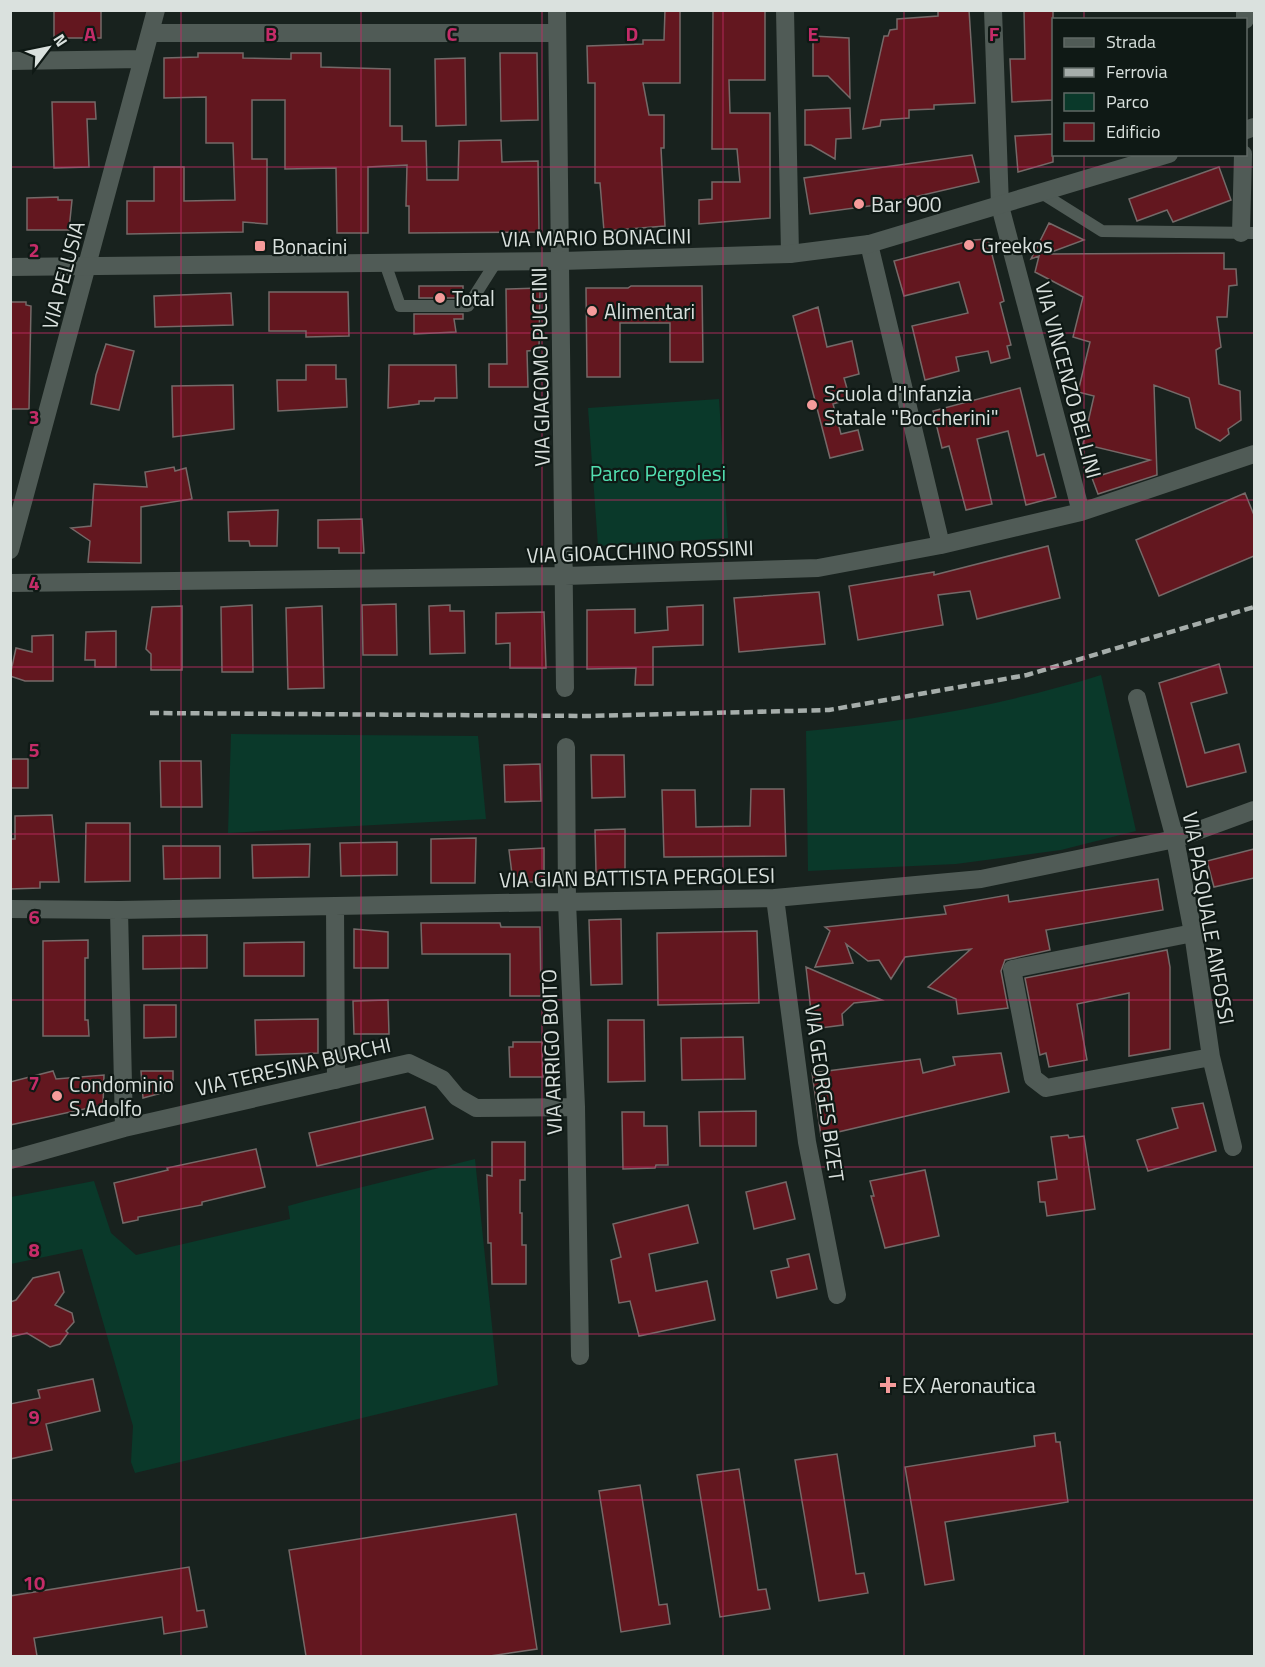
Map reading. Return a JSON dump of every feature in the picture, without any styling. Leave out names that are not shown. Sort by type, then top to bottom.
[{"type":"street","name":"VIA PELUSIA","points":[[10,550],[89,266],[156,10]]},
{"type":"street","name":"VIA GIACOMO PUCCINI","points":[[557,10],[562,261],[565,688]]},
{"type":"street","points":[[785,10],[790,254]]},
{"type":"street","name":"VIA VINCENZO BELLINI","points":[[993,10],[999,206],[1081,512]]},
{"type":"street","points":[[150,33],[557,33]]},
{"type":"street","points":[[10,61],[143,59]]},
{"type":"street","name":"VIA MARIO BONACINI","points":[[10,267],[562,261],[790,254],[869,244],[1043,194],[1163,156]]},
{"type":"street","points":[[1243,156],[1248,233]]},
{"type":"street","points":[[869,244],[941,545]]},
{"type":"street","name":"VIA GIOACCHINO ROSSINI","points":[[10,583],[565,576],[818,568],[941,545],[1081,512],[1254,454]]},
{"type":"street","name":"VIA PASQUALE ANFOSSI","points":[[1137,699],[1175,839],[1193,933],[1211,1058],[1233,1147]]},
{"type":"street","name":"VIA ARRIGO BOITO","points":[[566,747],[567,902],[576,1107],[580,1356]]},
{"type":"street","name":"VIA GIAN BATTISTA PERGOLESI","points":[[10,909],[119,910],[776,897],[981,879],[1175,839],[1254,810]]},
{"type":"street","name":"VIA GEORGES BIZET","points":[[776,897],[807,1142],[837,1294]]},
{"type":"street","points":[[335,906],[336,1080]]},
{"type":"street","points":[[119,910],[124,1128]]},
{"type":"street","points":[[1193,933],[1012,969],[1033,1078],[1046,1088],[1211,1058]]},
{"type":"street","name":"VIA TERESINA BURCHI","points":[[10,1160],[124,1128],[409,1063],[442,1079],[457,1097],[476,1108],[576,1107]]},
{"type":"lane","points":[[1043,194],[1102,231],[1248,233]]},
{"type":"lane","points":[[385,263],[400,306],[468,306],[496,262]]},
{"type":"green space","name":"Parco Pergolesi","points":[[719,399],[728,538],[598,546],[588,408]]},
{"type":"green space","points":[[1101,675],[1136,831],[1061,850],[956,864],[808,871],[806,731],[881,723],[992,704]]},
{"type":"green space","points":[[231,734],[478,736],[486,819],[228,833]]},
{"type":"green space","points":[[475,1159],[498,1385],[135,1473],[131,1462],[133,1426],[82,1249],[11,1264],[11,1197],[94,1181],[111,1233],[136,1255],[290,1219],[288,1206]]},
{"type":"building","points":[[54,10],[101,10],[101,38],[54,38]]},
{"type":"building","points":[[665,10],[680,10],[680,83],[643,83],[649,115],[664,115],[664,148],[661,148],[665,226],[604,231],[600,183],[595,183],[595,83],[588,83],[587,46],[643,44],[643,40],[664,40]]},
{"type":"building","points":[[713,10],[765,10],[765,80],[729,80],[730,113],[770,113],[770,218],[699,224],[699,200],[712,199],[712,182],[740,182],[737,149],[712,149]]},
{"type":"building","points":[[938,10],[969,10],[975,103],[934,105],[934,109],[909,110],[909,118],[881,120],[880,126],[863,129],[884,36],[888,36],[890,30],[897,29],[897,19],[938,16]]},
{"type":"building","points":[[1024,10],[1053,10],[1052,100],[1012,102],[1010,59],[1025,59]]},
{"type":"building","points":[[813,36],[849,38],[850,98],[828,76],[813,76]]},
{"type":"building","points":[[198,53],[243,53],[243,58],[291,59],[291,53],[321,53],[321,67],[390,69],[390,126],[402,126],[402,141],[426,141],[427,180],[458,180],[459,141],[501,140],[502,162],[538,161],[539,232],[409,233],[409,206],[406,206],[407,165],[368,167],[368,233],[337,233],[336,168],[285,169],[285,100],[252,100],[252,159],[267,159],[267,224],[243,222],[243,232],[127,234],[127,201],[154,201],[154,167],[184,167],[184,201],[235,200],[233,143],[206,143],[206,97],[164,98],[164,58],[198,57]]},
{"type":"building","points":[[500,53],[537,53],[538,120],[501,121]]},
{"type":"building","points":[[465,58],[466,125],[436,126],[435,59]]},
{"type":"building","points":[[52,102],[95,102],[96,119],[87,119],[89,167],[54,168]]},
{"type":"building","points":[[850,108],[851,138],[836,139],[835,159],[811,145],[805,145],[805,110]]},
{"type":"building","points":[[1052,134],[1053,162],[1018,172],[1015,136]]},
{"type":"building","points":[[972,155],[979,182],[884,204],[810,214],[804,178]]},
{"type":"building","points":[[1219,167],[1231,200],[1173,222],[1167,210],[1137,221],[1129,199]]},
{"type":"building","points":[[58,197],[58,200],[72,200],[69,230],[27,230],[27,198]]},
{"type":"building","points":[[1049,223],[1084,240],[1046,254],[1224,253],[1224,269],[1236,269],[1237,285],[1229,286],[1227,317],[1217,317],[1221,347],[1216,350],[1219,384],[1240,391],[1241,420],[1228,429],[1229,434],[1220,441],[1196,428],[1189,398],[1154,385],[1157,475],[1098,494],[1092,478],[1150,460],[1083,444],[1094,396],[1078,392],[1090,342],[1073,337],[1083,297],[1035,272],[1039,256],[1031,259]]},
{"type":"building","points":[[988,239],[1004,301],[1000,303],[1011,345],[1007,346],[1010,358],[991,363],[988,351],[956,357],[959,371],[925,380],[912,326],[968,313],[959,282],[904,296],[894,261],[973,240]]},
{"type":"building","points":[[419,286],[463,286],[463,298],[419,298]]},
{"type":"building","points":[[631,286],[702,286],[703,362],[670,362],[670,323],[620,323],[620,377],[587,377],[586,288],[628,288]]},
{"type":"building","points":[[540,288],[539,350],[527,351],[528,387],[489,387],[489,364],[507,364],[506,289]]},
{"type":"building","points":[[269,292],[348,292],[349,336],[306,337],[306,331],[269,331]]},
{"type":"building","points":[[231,293],[233,325],[155,327],[154,296]]},
{"type":"building","points":[[10,302],[26,302],[26,305],[31,306],[29,409],[10,409]]},
{"type":"building","points":[[818,307],[827,347],[852,341],[859,374],[844,378],[850,399],[833,404],[841,434],[858,430],[863,450],[830,458],[793,316]]},
{"type":"building","points":[[414,314],[463,314],[463,319],[454,319],[456,332],[414,334]]},
{"type":"building","points":[[106,344],[134,351],[119,410],[91,404],[96,375]]},
{"type":"building","points":[[306,365],[336,365],[336,379],[346,379],[347,407],[278,411],[277,380],[306,380]]},
{"type":"building","points":[[389,365],[456,365],[457,398],[435,398],[434,401],[419,401],[419,404],[388,408]]},
{"type":"building","points":[[233,385],[234,429],[173,437],[172,386]]},
{"type":"building","points":[[1020,388],[1037,456],[1044,454],[1056,497],[1026,505],[1008,431],[977,439],[992,504],[966,510],[949,446],[942,448],[933,411]]},
{"type":"building","points":[[174,467],[175,471],[186,468],[192,499],[141,507],[141,563],[88,562],[90,541],[71,528],[91,526],[94,484],[147,487],[145,472]]},
{"type":"building","points":[[1245,493],[1254,515],[1254,556],[1159,596],[1136,540]]},
{"type":"building","points":[[278,510],[277,546],[250,546],[249,541],[229,541],[228,512]]},
{"type":"building","points":[[362,519],[364,553],[339,553],[339,548],[318,548],[318,520]]},
{"type":"building","points":[[1048,546],[1060,598],[977,619],[970,591],[938,595],[943,625],[858,640],[849,586],[934,572],[934,575]]},
{"type":"building","points":[[819,592],[825,644],[739,652],[734,598]]},
{"type":"building","points":[[396,604],[397,655],[363,655],[362,605]]},
{"type":"building","points":[[252,605],[253,672],[222,672],[221,607]]},
{"type":"building","points":[[450,605],[450,611],[464,611],[465,653],[430,654],[429,606]]},
{"type":"building","points":[[703,605],[703,645],[653,647],[653,685],[635,685],[636,668],[587,669],[587,610],[635,609],[635,633],[668,630],[667,607]]},
{"type":"building","points":[[182,606],[182,670],[151,670],[151,654],[146,649],[152,607]]},
{"type":"building","points":[[322,606],[324,688],[288,689],[286,608]]},
{"type":"building","points":[[544,612],[546,668],[510,668],[510,643],[496,644],[496,613]]},
{"type":"building","points":[[116,631],[116,667],[95,667],[95,660],[85,660],[86,632]]},
{"type":"building","points":[[53,635],[53,681],[25,681],[10,676],[16,648],[32,652],[32,636]]},
{"type":"building","points":[[1219,664],[1227,693],[1191,703],[1205,753],[1239,744],[1246,772],[1187,787],[1159,683]]},
{"type":"building","points":[[591,755],[624,755],[625,797],[592,798]]},
{"type":"building","points":[[10,759],[28,759],[28,788],[10,788]]},
{"type":"building","points":[[160,761],[201,761],[202,807],[161,807]]},
{"type":"building","points":[[540,764],[541,801],[505,802],[504,765]]},
{"type":"building","points":[[751,789],[784,789],[786,856],[664,857],[662,790],[695,790],[696,827],[750,826]]},
{"type":"building","points":[[52,815],[59,882],[40,882],[40,888],[10,889],[10,839],[15,839],[15,816]]},
{"type":"building","points":[[86,823],[130,823],[130,881],[85,882]]},
{"type":"building","points":[[625,829],[625,874],[596,872],[595,830]]},
{"type":"building","points":[[476,838],[475,883],[431,883],[431,839]]},
{"type":"building","points":[[397,842],[397,875],[341,876],[340,843]]},
{"type":"building","points":[[310,844],[309,877],[253,878],[252,845]]},
{"type":"building","points":[[163,846],[220,846],[220,878],[164,879]]},
{"type":"building","points":[[544,848],[544,882],[513,882],[509,850]]},
{"type":"building","points":[[1254,849],[1254,878],[1214,887],[1207,861]]},
{"type":"building","points":[[1158,879],[1163,910],[1046,930],[1050,950],[1005,960],[1001,971],[1008,1008],[958,1014],[956,999],[928,987],[971,949],[905,957],[891,979],[879,960],[868,961],[846,944],[853,963],[815,967],[830,931],[825,927],[946,914],[944,906],[1008,895],[1009,902]]},
{"type":"building","points":[[621,919],[622,984],[591,985],[589,920]]},
{"type":"building","points":[[421,923],[500,923],[501,927],[540,927],[541,996],[510,996],[510,954],[422,954]]},
{"type":"building","points":[[354,929],[388,932],[388,968],[354,968]]},
{"type":"building","points":[[757,931],[759,1003],[658,1005],[657,933]]},
{"type":"building","points":[[207,935],[207,968],[143,969],[143,936]]},
{"type":"building","points":[[88,940],[88,958],[85,958],[85,1020],[88,1020],[89,1036],[43,1036],[43,941]]},
{"type":"building","points":[[304,942],[304,976],[244,976],[244,943]]},
{"type":"building","points":[[1167,950],[1170,967],[1170,1049],[1129,1056],[1129,993],[1077,1004],[1087,1060],[1049,1067],[1046,1053],[1040,1055],[1025,978]]},
{"type":"building","points":[[806,967],[882,1000],[854,1003],[842,1014],[843,1025],[813,1029]]},
{"type":"building","points":[[388,1000],[389,1034],[354,1034],[353,1001]]},
{"type":"building","points":[[144,1005],[176,1005],[176,1037],[144,1038]]},
{"type":"building","points":[[318,1019],[318,1053],[256,1055],[255,1020]]},
{"type":"building","points":[[608,1020],[644,1020],[645,1081],[608,1082]]},
{"type":"building","points":[[743,1037],[745,1079],[682,1080],[681,1038]]},
{"type":"building","points":[[513,1042],[542,1042],[543,1077],[510,1077],[509,1047],[513,1047]]},
{"type":"building","points":[[1001,1053],[1009,1092],[821,1136],[812,1073],[920,1059],[923,1073],[955,1065],[953,1057]]},
{"type":"building","name":"Condominio S.Adolfo","points":[[53,1071],[56,1079],[104,1075],[103,1105],[10,1125],[10,1082]]},
{"type":"building","points":[[141,1071],[173,1071],[173,1090],[143,1098]]},
{"type":"building","points":[[1203,1103],[1216,1151],[1148,1171],[1137,1140],[1178,1128],[1172,1108]]},
{"type":"building","points":[[425,1107],[433,1139],[317,1166],[309,1133]]},
{"type":"building","points":[[756,1111],[756,1146],[700,1146],[699,1112]]},
{"type":"building","points":[[622,1112],[644,1112],[644,1126],[667,1126],[668,1165],[656,1165],[655,1168],[623,1169]]},
{"type":"building","points":[[1068,1135],[1069,1138],[1084,1136],[1095,1209],[1047,1216],[1045,1202],[1040,1202],[1038,1182],[1057,1179],[1051,1137]]},
{"type":"building","points":[[492,1142],[525,1142],[525,1180],[520,1180],[520,1213],[522,1213],[522,1245],[526,1245],[526,1284],[492,1284],[491,1243],[488,1243],[487,1175],[492,1176]]},
{"type":"building","points":[[256,1149],[265,1187],[202,1202],[202,1205],[138,1217],[138,1220],[123,1223],[114,1183],[168,1170],[167,1168]]},
{"type":"building","points":[[925,1170],[939,1236],[885,1248],[871,1196],[874,1196],[870,1181]]},
{"type":"building","points":[[786,1182],[795,1219],[754,1229],[746,1192]]},
{"type":"building","points":[[688,1205],[698,1243],[649,1254],[656,1291],[707,1281],[715,1320],[639,1336],[630,1301],[619,1303],[611,1260],[621,1257],[613,1224]]},
{"type":"building","points":[[809,1254],[817,1289],[777,1298],[771,1271],[789,1267],[787,1259]]},
{"type":"building","points":[[59,1272],[64,1292],[55,1305],[72,1313],[74,1322],[66,1331],[68,1333],[60,1344],[50,1347],[27,1333],[10,1337],[10,1302],[16,1300],[33,1278]]},
{"type":"building","points":[[93,1379],[100,1411],[46,1424],[52,1450],[10,1459],[10,1404],[40,1398],[38,1390]]},
{"type":"building","points":[[1055,1433],[1056,1442],[1060,1442],[1068,1502],[945,1522],[954,1580],[925,1585],[905,1467],[1035,1446],[1034,1436]]},
{"type":"building","points":[[837,1454],[856,1574],[864,1573],[868,1593],[819,1601],[795,1460]]},
{"type":"building","points":[[739,1469],[758,1590],[766,1589],[770,1609],[720,1617],[697,1475]]},
{"type":"building","points":[[640,1485],[659,1605],[667,1604],[670,1624],[621,1632],[599,1491]]},
{"type":"building","points":[[516,1514],[537,1649],[490,1656],[306,1656],[289,1550]]},
{"type":"building","points":[[189,1567],[197,1611],[204,1610],[207,1627],[164,1634],[162,1617],[34,1638],[37,1656],[10,1656],[10,1596]]},
{"type":"railway","points":[[150,713],[589,716],[829,710],[1027,675],[1254,607]]},
{"type":"place","name":"Bar 900","points":[[859,204]]},
{"type":"place","name":"Greekos","points":[[969,245]]},
{"type":"place","name":"Bonacini","points":[[260,246]]},
{"type":"place","name":"Total","points":[[440,298]]},
{"type":"place","name":"Alimentari","points":[[592,311]]},
{"type":"place","name":"Scuola d'Infanzia Statale \"Boccherini\"","points":[[812,405]]},
{"type":"place","name":"Condominio S.Adolfo","points":[[57,1096]]},
{"type":"place","name":"EX Aeronautica","points":[[888,1385]]}]
